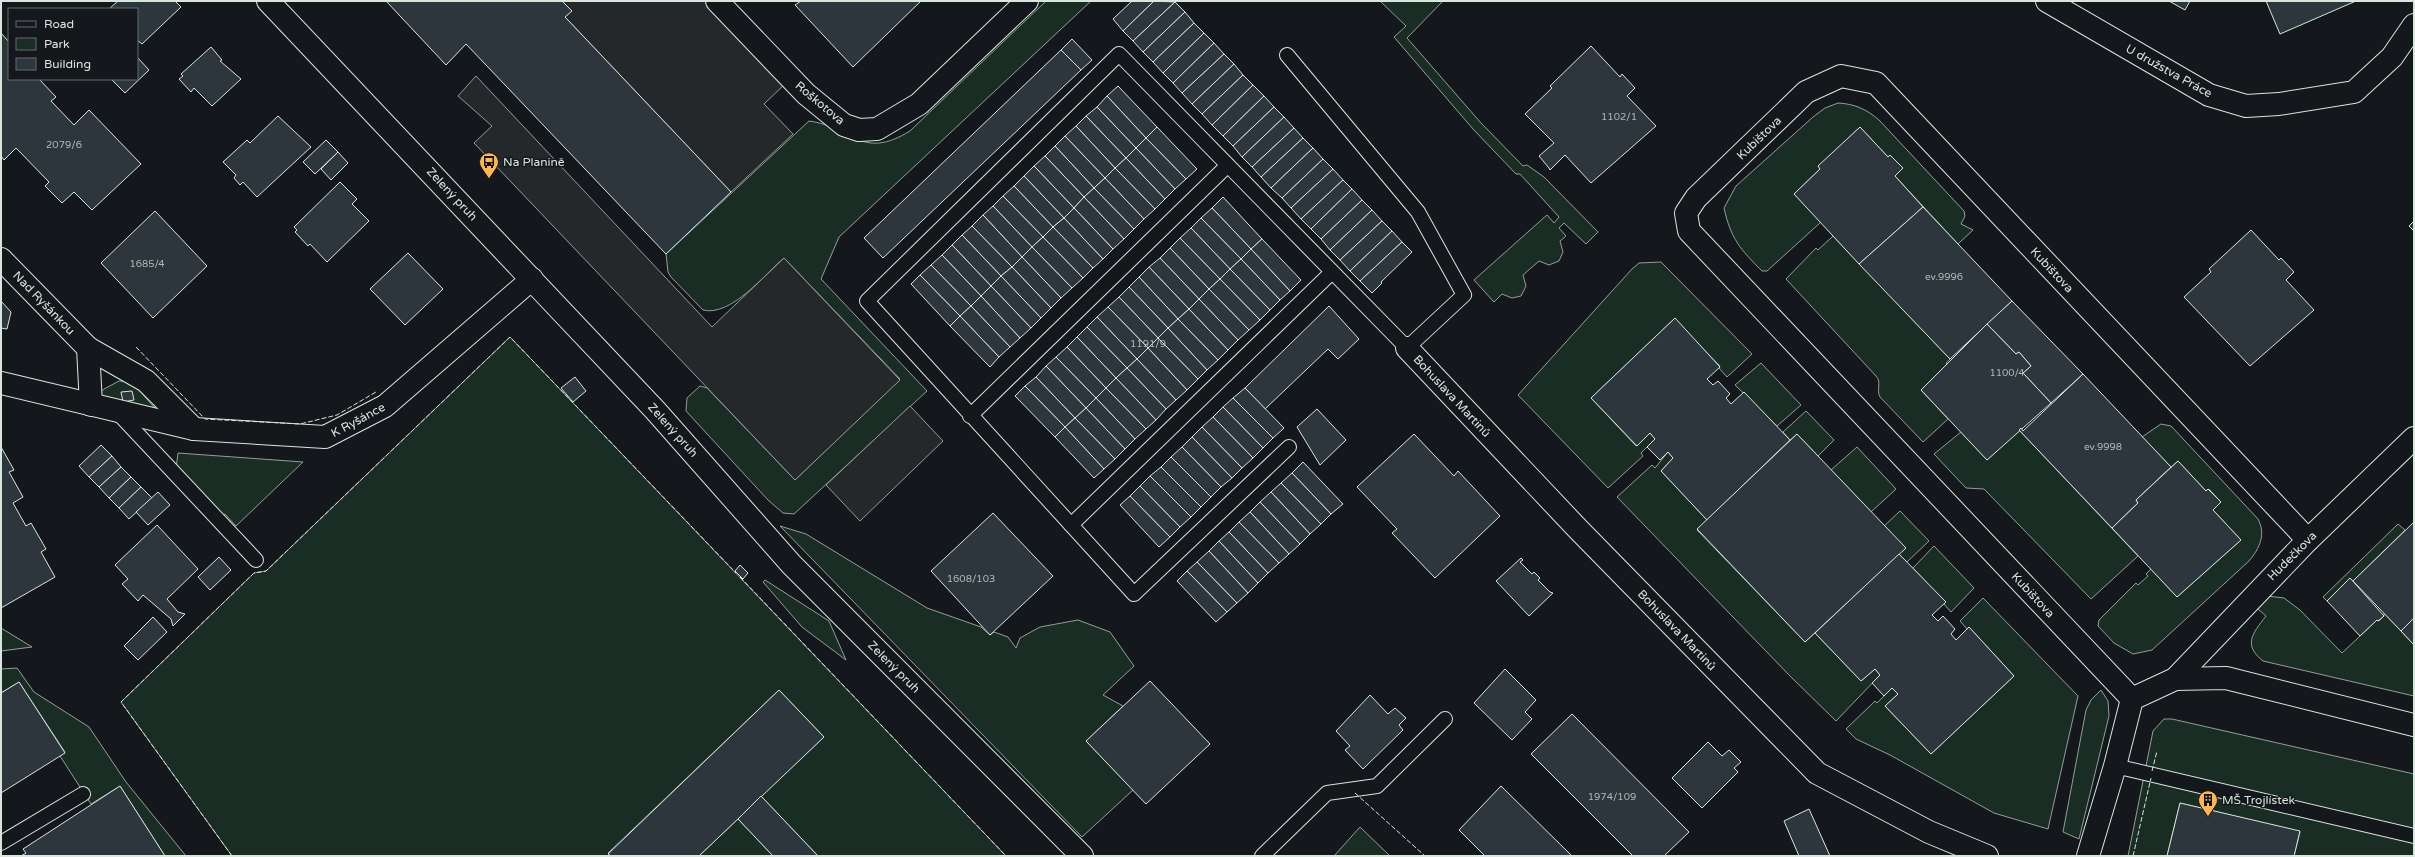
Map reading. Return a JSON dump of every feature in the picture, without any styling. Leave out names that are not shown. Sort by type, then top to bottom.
[{"type":"street","name":"Zelený pruh","points":[[268,1],[655,410],[791,564],[1082,856]]},
{"type":"street","name":"Roškotova","points":[[717,1],[806,94],[844,125],[859,130],[877,129],[919,104],[1027,1]]},
{"type":"street","name":"U družstva Práce","points":[[2047,1],[2209,95],[2246,106],[2279,104],[2354,92],[2392,57],[2414,25]]},
{"type":"street","name":"Kubištova","points":[[2132,699],[1689,231],[1686,213],[1696,198],[1806,92],[1841,76],[1876,83],[2308,540]]},
{"type":"street","name":"Nad Ryšánkou","points":[[1,259],[88,348],[146,381],[194,429]]},
{"type":"street","name":"K Ryšánce","points":[[1,383],[116,412],[194,429],[325,437],[385,406],[532,279]]},
{"type":"street","points":[[88,348],[91,405]]},
{"type":"street","name":"Bohuslava Martinů","points":[[1407,348],[1577,528],[1816,773],[1929,832],[1987,856]]},
{"type":"street","name":"Hudečkova","points":[[2132,699],[2175,679],[2308,540],[2414,438]]},
{"type":"street","name":"Hudečkova","points":[[2175,679],[2226,678],[2414,725]]},
{"type":"street","points":[[2088,856],[2115,766],[2132,699]]},
{"type":"lane","points":[[1287,55],[1418,212],[1464,295],[1407,348],[1331,273],[1119,54],[867,301],[970,416],[1134,594],[1289,447]]},
{"type":"lane","points":[[970,416],[1227,166]]},
{"type":"lane","points":[[1072,526],[1331,273]]},
{"type":"lane","points":[[116,412],[256,560]]},
{"type":"lane","points":[[1262,856],[1327,793],[1377,786],[1445,719]]},
{"type":"lane","points":[[2115,766],[2414,836]]},
{"type":"lane","points":[[1,843],[83,794]]},
{"type":"green space","points":[[1046,1],[1091,1],[839,237],[821,279],[927,391],[794,514],[783,513],[768,500],[686,411],[687,398],[700,386],[707,388],[795,480],[900,379],[784,258],[747,293],[736,301],[725,307],[714,310],[703,310],[671,277],[668,272],[666,254],[809,121],[824,124],[858,140],[868,143],[880,143],[910,131]]},
{"type":"green space","points":[[1380,1],[1443,1],[1407,38],[1481,123],[1523,166],[1527,165],[1544,177],[1598,232],[1586,244],[1564,223],[1559,228],[1566,236],[1560,241],[1563,252],[1559,261],[1549,265],[1539,261],[1523,275],[1526,286],[1521,296],[1512,298],[1502,294],[1494,302],[1474,280],[1547,215],[1554,223],[1559,217],[1520,174],[1516,174],[1473,129],[1394,37],[1406,26]]},
{"type":"green space","points":[[1838,103],[1860,108],[1879,120],[1964,211],[1965,216],[1961,224],[1973,230],[1958,244],[1895,176],[1903,168],[1890,155],[1888,157],[1860,127],[1819,166],[1820,169],[1794,194],[1821,222],[1767,271],[1762,271],[1737,243],[1730,228],[1724,208],[1736,186],[1813,117],[1825,108]]},
{"type":"green space","points":[[1833,236],[1950,359],[1946,363],[1948,365],[1921,390],[1948,419],[1923,442],[1880,397],[1878,378],[1786,279],[1816,248],[1818,250]]},
{"type":"green space","points":[[1661,262],[1752,354],[1727,377],[1719,368],[1720,366],[1674,319],[1591,398],[1636,446],[1650,433],[1655,439],[1641,453],[1643,456],[1608,488],[1518,395],[1632,269],[1639,263]]},
{"type":"green space","points":[[510,337],[1006,856],[818,856],[761,796],[824,737],[779,690],[608,853],[611,856],[232,856],[121,702],[254,573],[266,571]]},
{"type":"green space","points":[[1761,363],[1801,405],[1777,426],[1735,385]]},
{"type":"green space","points":[[119,381],[132,382],[160,414],[97,395],[104,389]]},
{"type":"green space","points":[[1806,411],[1834,440],[1818,456],[1797,434],[1790,440],[1783,432]]},
{"type":"green space","points":[[2161,424],[2171,426],[2258,519],[2262,530],[2262,535],[2259,546],[2249,561],[2152,650],[2133,654],[2114,643],[2098,626],[2099,620],[2136,583],[2138,585],[2148,576],[2146,574],[2151,569],[2177,597],[2241,540],[2213,510],[2221,502],[2209,489],[2206,491],[2178,461],[2171,467],[2142,437]]},
{"type":"green space","points":[[2019,430],[2138,556],[2091,599],[1984,489],[1966,488],[1934,454],[1961,432],[1987,460]]},
{"type":"green space","points":[[1857,447],[1896,489],[1871,512],[1831,470]]},
{"type":"green space","points":[[1668,452],[1673,458],[1661,471],[1707,520],[1697,530],[1805,642],[1815,633],[1861,681],[1875,669],[1880,675],[1836,721],[1790,676],[1617,497],[1652,465],[1655,468]]},
{"type":"green space","points":[[178,453],[303,462],[236,526],[225,514],[217,517],[175,476]]},
{"type":"green space","points":[[1900,511],[1929,541],[1907,562],[1899,554],[1884,526]]},
{"type":"green space","points":[[2398,524],[2405,530],[2353,581],[2350,578],[2327,601],[2323,597]]},
{"type":"green space","points":[[780,526],[806,534],[927,608],[981,627],[990,635],[994,632],[1008,637],[1016,648],[1020,638],[1040,627],[1078,620],[1110,632],[1134,666],[1103,695],[1123,706],[1086,741],[1133,790],[1082,837]]},
{"type":"green space","points":[[1934,546],[1974,588],[1951,612],[1944,604],[1945,602],[1913,568]]},
{"type":"green space","points":[[765,580],[829,621],[846,660],[802,627],[763,582]]},
{"type":"green space","points":[[2267,596],[2284,598],[2300,610],[2342,653],[2377,620],[2379,621],[2384,616],[2384,613],[2414,645],[2414,696],[2263,661],[2253,650],[2251,644],[2257,628],[2266,616],[2258,609]]},
{"type":"green space","points":[[1983,598],[2078,696],[2048,829],[1994,813],[1890,755],[1856,739],[1846,729],[1875,701],[1877,703],[1892,688],[1898,694],[1885,706],[1931,754],[2014,676],[1969,627],[1967,629],[1960,621]]},
{"type":"green space","points":[[1,628],[32,647],[1,651]]},
{"type":"green space","points":[[17,668],[34,692],[89,727],[126,782],[186,856],[165,856],[120,786],[91,804],[60,756],[65,752],[19,682],[1,693],[1,669]]},
{"type":"green space","points":[[2101,690],[2108,701],[2109,716],[2079,839],[2063,832],[2086,710],[2091,700]]},
{"type":"green space","name":"MŠ Trojlístek","points":[[2164,719],[2172,719],[2414,774],[2414,856],[2294,856],[2300,832],[2180,803],[2167,856],[2128,856],[2153,731]]},
{"type":"green space","points":[[738,819],[773,856],[699,856]]},
{"type":"green space","points":[[1360,827],[1390,856],[1334,856]]},
{"type":"shaded area","points":[[562,1],[709,1],[786,83],[764,104],[793,134],[731,192],[565,17],[571,11]]},
{"type":"shaded area","points":[[476,76],[712,327],[784,258],[900,380],[795,480],[474,143],[492,126],[458,96]]},
{"type":"shaded area","points":[[910,406],[943,441],[860,521],[826,485]]},
{"type":"building","points":[[118,1],[175,1],[181,7],[142,44],[138,41],[138,8],[110,8]]},
{"type":"building","points":[[386,1],[562,1],[572,11],[565,17],[731,192],[666,254],[466,44],[446,65]]},
{"type":"building","points":[[801,1],[921,1],[853,67],[795,5]]},
{"type":"building","points":[[1132,1],[1154,1],[1123,31],[1113,19]]},
{"type":"building","points":[[1154,1],[1175,2],[1133,41],[1123,31]]},
{"type":"building","points":[[2169,1],[2190,1],[2185,10]]},
{"type":"building","points":[[2266,1],[2356,1],[2280,34]]},
{"type":"building","points":[[1175,2],[1185,12],[1143,52],[1133,41]]},
{"type":"building","points":[[1185,12],[1194,23],[1153,62],[1143,52]]},
{"type":"building","points":[[1194,23],[1204,33],[1163,73],[1153,62]]},
{"type":"building","points":[[1,33],[8,41],[8,80],[40,80],[56,97],[51,101],[74,125],[89,110],[141,164],[92,210],[74,192],[62,203],[45,186],[49,182],[16,148],[4,160],[1,156]]},
{"type":"building","points":[[1204,33],[1214,43],[1173,83],[1163,73]]},
{"type":"building","points":[[1072,39],[1092,60],[1081,70],[1061,50]]},
{"type":"building","points":[[1214,43],[1224,54],[1182,93],[1173,83]]},
{"type":"building","points":[[1591,46],[1620,77],[1622,74],[1635,88],[1627,96],[1656,126],[1591,183],[1565,155],[1550,170],[1539,156],[1554,143],[1525,114],[1552,88],[1550,86]]},
{"type":"building","points":[[211,47],[222,60],[220,61],[241,79],[212,106],[194,88],[191,92],[179,79],[183,76],[181,74]]},
{"type":"building","points":[[1061,50],[1081,70],[883,258],[864,238]]},
{"type":"building","points":[[1224,54],[1234,64],[1192,104],[1182,93]]},
{"type":"building","points":[[138,58],[149,70],[125,93],[112,80],[138,80]]},
{"type":"building","points":[[1234,64],[1243,75],[1202,114],[1192,104]]},
{"type":"building","points":[[1243,75],[1253,85],[1212,125],[1202,114]]},
{"type":"building","points":[[1253,85],[1264,96],[1223,136],[1212,125]]},
{"type":"building","points":[[1118,86],[1157,127],[1146,138],[1107,96]]},
{"type":"building","points":[[1107,96],[1146,138],[1136,148],[1097,107]]},
{"type":"building","points":[[1264,96],[1274,107],[1233,146],[1223,136]]},
{"type":"building","points":[[1097,107],[1136,148],[1126,158],[1086,116]]},
{"type":"building","points":[[1274,107],[1284,117],[1242,157],[1233,146]]},
{"type":"building","points":[[278,116],[311,147],[257,197],[243,182],[240,185],[234,178],[236,175],[223,162],[247,140],[250,143]]},
{"type":"building","points":[[1086,116],[1126,158],[1115,168],[1076,126]]},
{"type":"building","points":[[1284,117],[1294,128],[1252,167],[1242,157]]},
{"type":"building","points":[[1076,126],[1115,168],[1105,178],[1065,136]]},
{"type":"building","points":[[1157,127],[1197,169],[1186,179],[1146,138]]},
{"type":"building","points":[[1860,127],[1888,157],[1890,155],[1903,168],[1895,176],[1923,207],[1859,264],[1794,194],[1820,169],[1818,166]]},
{"type":"building","points":[[1294,128],[1303,138],[1261,177],[1252,167]]},
{"type":"building","points":[[1065,136],[1105,178],[1094,188],[1055,146]]},
{"type":"building","points":[[1146,138],[1186,179],[1175,189],[1136,148]]},
{"type":"building","points":[[1303,138],[1313,148],[1271,188],[1261,177]]},
{"type":"building","points":[[326,140],[338,152],[315,174],[303,162]]},
{"type":"building","points":[[1055,146],[1094,188],[1084,197],[1045,156]]},
{"type":"building","points":[[1136,148],[1175,189],[1165,199],[1126,158]]},
{"type":"building","points":[[1313,148],[1323,159],[1282,198],[1271,188]]},
{"type":"building","points":[[338,152],[348,163],[331,180],[321,169]]},
{"type":"building","points":[[1045,156],[1084,197],[1074,208],[1034,166]]},
{"type":"building","points":[[1126,158],[1165,199],[1155,209],[1115,168]]},
{"type":"building","points":[[1323,159],[1333,169],[1291,208],[1282,198]]},
{"type":"building","points":[[1034,166],[1074,208],[1064,218],[1024,176]]},
{"type":"building","points":[[1115,168],[1155,209],[1144,219],[1105,178]]},
{"type":"building","points":[[1333,169],[1343,180],[1301,219],[1291,208]]},
{"type":"building","points":[[1024,176],[1064,218],[1053,227],[1014,186]]},
{"type":"building","points":[[1105,178],[1144,219],[1134,229],[1094,188]]},
{"type":"building","points":[[1343,180],[1352,189],[1311,229],[1301,219]]},
{"type":"building","points":[[340,182],[357,199],[352,204],[369,221],[327,262],[310,244],[308,246],[295,232],[297,230],[294,227]]},
{"type":"building","points":[[1014,186],[1053,227],[1043,237],[1003,196]]},
{"type":"building","points":[[1094,188],[1134,229],[1124,239],[1084,197]]},
{"type":"building","points":[[1352,189],[1362,200],[1321,239],[1311,229]]},
{"type":"building","points":[[1003,196],[1043,237],[1032,247],[993,206]]},
{"type":"building","points":[[1084,197],[1124,239],[1113,249],[1074,208]]},
{"type":"building","points":[[1223,197],[1262,239],[1251,249],[1212,208]]},
{"type":"building","points":[[1362,200],[1372,210],[1330,250],[1321,239]]},
{"type":"building","points":[[993,206],[1032,247],[1022,257],[983,215]]},
{"type":"building","points":[[1923,207],[2012,301],[1950,359],[1859,264]]},
{"type":"building","points":[[1074,208],[1113,249],[1103,259],[1064,218]]},
{"type":"building","points":[[1212,208],[1251,249],[1241,259],[1201,218]]},
{"type":"building","points":[[1372,210],[1382,221],[1340,260],[1330,250]]},
{"type":"building","points":[[155,211],[207,266],[153,318],[101,263]]},
{"type":"building","points":[[983,215],[1022,257],[1012,267],[972,226]]},
{"type":"building","points":[[1064,218],[1103,259],[1093,268],[1053,227]]},
{"type":"building","points":[[1201,218],[1241,259],[1230,269],[1191,228]]},
{"type":"building","points":[[1382,221],[1392,231],[1350,271],[1340,260]]},
{"type":"building","points":[[2414,221],[2414,231],[2409,226]]},
{"type":"building","points":[[972,226],[1012,267],[1001,276],[962,235]]},
{"type":"building","points":[[1053,227],[1093,268],[1083,278],[1043,237]]},
{"type":"building","points":[[1191,228],[1230,269],[1220,279],[1180,238]]},
{"type":"building","points":[[2251,230],[2279,260],[2281,258],[2294,272],[2286,280],[2314,310],[2250,366],[2184,297],[2211,272],[2209,269]]},
{"type":"building","points":[[1392,231],[1402,242],[1360,281],[1350,271]]},
{"type":"building","points":[[962,235],[1001,276],[991,286],[952,245]]},
{"type":"building","points":[[1043,237],[1083,278],[1072,288],[1032,247]]},
{"type":"building","points":[[1180,238],[1220,279],[1209,289],[1170,248]]},
{"type":"building","points":[[1262,239],[1301,280],[1290,291],[1251,249]]},
{"type":"building","points":[[1402,242],[1412,252],[1381,282],[1382,283],[1372,293],[1360,281]]},
{"type":"building","points":[[952,245],[991,286],[981,296],[942,255]]},
{"type":"building","points":[[1032,247],[1072,288],[1061,298],[1022,257]]},
{"type":"building","points":[[1170,248],[1209,289],[1199,299],[1160,258]]},
{"type":"building","points":[[1251,249],[1290,291],[1280,300],[1241,259]]},
{"type":"building","points":[[408,253],[443,289],[405,325],[370,289]]},
{"type":"building","points":[[942,255],[981,296],[971,306],[931,265]]},
{"type":"building","points":[[1022,257],[1061,298],[1051,308],[1012,267]]},
{"type":"building","points":[[1160,258],[1199,299],[1189,309],[1149,267]]},
{"type":"building","points":[[1241,259],[1280,300],[1270,310],[1230,269]]},
{"type":"building","points":[[931,265],[971,306],[960,316],[920,275]]},
{"type":"building","points":[[1012,267],[1051,308],[1041,318],[1001,276]]},
{"type":"building","points":[[1149,267],[1189,309],[1178,319],[1139,277]]},
{"type":"building","points":[[1230,269],[1270,310],[1260,320],[1220,279]]},
{"type":"building","points":[[920,275],[960,316],[950,326],[911,284]]},
{"type":"building","points":[[1001,276],[1041,318],[1031,328],[991,286]]},
{"type":"building","points":[[1139,277],[1178,319],[1168,328],[1129,287]]},
{"type":"building","points":[[1220,279],[1260,320],[1249,330],[1209,289]]},
{"type":"building","points":[[991,286],[1031,328],[1020,338],[981,296]]},
{"type":"building","points":[[1129,287],[1168,328],[1158,338],[1119,297]]},
{"type":"building","points":[[1209,289],[1249,330],[1238,340],[1199,299]]},
{"type":"building","points":[[981,296],[1020,338],[1010,347],[971,306]]},
{"type":"building","points":[[1119,297],[1158,338],[1148,348],[1108,307]]},
{"type":"building","points":[[1199,299],[1238,340],[1228,350],[1189,309]]},
{"type":"building","points":[[1,301],[11,312],[7,329],[1,328]]},
{"type":"building","points":[[2012,301],[2083,374],[2051,403],[2023,373],[2031,366],[2019,352],[2016,354],[1987,324]]},
{"type":"building","points":[[971,306],[1010,347],[999,357],[960,316]]},
{"type":"building","points":[[1329,306],[1359,339],[1338,359],[1328,349],[1265,409],[1245,388]]},
{"type":"building","points":[[1108,307],[1148,348],[1137,359],[1097,317]]},
{"type":"building","points":[[1189,309],[1228,350],[1218,360],[1178,319]]},
{"type":"building","points":[[960,316],[999,357],[990,367],[950,326]]},
{"type":"building","points":[[1097,317],[1137,359],[1127,368],[1087,327]]},
{"type":"building","points":[[1675,318],[1720,367],[1707,379],[1713,385],[1718,381],[1730,394],[1726,398],[1731,404],[1744,392],[1790,440],[1707,520],[1661,471],[1673,458],[1668,452],[1660,460],[1647,447],[1655,439],[1650,433],[1637,446],[1591,398]]},
{"type":"building","points":[[1178,319],[1218,360],[1207,370],[1168,328]]},
{"type":"building","points":[[1987,324],[2016,354],[2019,352],[2031,366],[2023,373],[2051,403],[1987,460],[1921,390]]},
{"type":"building","points":[[1087,327],[1127,368],[1116,378],[1077,337]]},
{"type":"building","points":[[1168,328],[1207,370],[1198,379],[1158,338]]},
{"type":"building","points":[[1077,337],[1116,378],[1106,388],[1067,347]]},
{"type":"building","points":[[1158,338],[1198,379],[1187,390],[1148,348]]},
{"type":"building","points":[[1067,347],[1106,388],[1096,398],[1056,357]]},
{"type":"building","points":[[1148,348],[1187,390],[1176,400],[1137,359]]},
{"type":"building","points":[[1056,357],[1096,398],[1086,408],[1046,366]]},
{"type":"building","points":[[1137,359],[1176,400],[1166,409],[1127,368]]},
{"type":"building","points":[[1046,366],[1086,408],[1075,418],[1036,377]]},
{"type":"building","points":[[1127,368],[1166,409],[1156,420],[1116,378]]},
{"type":"building","points":[[2083,374],[2171,467],[2136,500],[2138,503],[2112,528],[2019,430],[2021,428],[2023,431]]},
{"type":"building","points":[[575,377],[586,391],[573,402],[561,388]]},
{"type":"building","points":[[1036,377],[1075,418],[1065,427],[1025,386]]},
{"type":"building","points":[[1116,378],[1156,420],[1146,429],[1106,388]]},
{"type":"building","points":[[1025,386],[1065,427],[1055,437],[1015,396]]},
{"type":"building","points":[[1106,388],[1146,429],[1135,439],[1096,398]]},
{"type":"building","points":[[1245,388],[1284,428],[1273,438],[1233,398]]},
{"type":"building","points":[[132,391],[134,400],[123,402],[121,392]]},
{"type":"building","points":[[1096,398],[1135,439],[1125,449],[1086,408]]},
{"type":"building","points":[[1233,398],[1273,438],[1263,448],[1223,407]]},
{"type":"building","points":[[1223,407],[1263,448],[1253,458],[1213,417]]},
{"type":"building","points":[[1086,408],[1125,449],[1115,459],[1075,418]]},
{"type":"building","points":[[1317,409],[1346,440],[1320,465],[1297,427]]},
{"type":"building","points":[[1213,417],[1253,458],[1242,468],[1202,427]]},
{"type":"building","points":[[1075,418],[1115,459],[1104,469],[1065,427]]},
{"type":"building","points":[[1065,427],[1104,469],[1094,478],[1055,437]]},
{"type":"building","points":[[1202,427],[1242,468],[1232,478],[1192,437]]},
{"type":"building","points":[[1414,434],[1454,476],[1458,471],[1500,516],[1435,578],[1392,533],[1397,529],[1357,487]]},
{"type":"building","points":[[1797,434],[1906,548],[1805,642],[1697,529]]},
{"type":"building","points":[[1192,437],[1232,478],[1221,487],[1182,447]]},
{"type":"building","points":[[101,445],[112,456],[89,477],[79,466]]},
{"type":"building","points":[[1,447],[14,470],[9,472],[23,497],[13,503],[26,526],[31,523],[46,549],[41,552],[55,577],[1,608]]},
{"type":"building","points":[[1182,447],[1221,487],[1211,497],[1171,457]]},
{"type":"building","points":[[112,456],[121,467],[99,487],[89,477]]},
{"type":"building","points":[[1171,457],[1211,497],[1201,507],[1161,467]]},
{"type":"building","points":[[2178,461],[2206,491],[2208,489],[2221,502],[2213,510],[2241,540],[2177,597],[2112,528],[2138,503],[2136,500]]},
{"type":"building","points":[[1303,462],[1343,504],[1331,514],[1292,473]]},
{"type":"building","points":[[121,467],[131,477],[109,498],[99,487]]},
{"type":"building","points":[[1161,467],[1201,507],[1191,517],[1150,476]]},
{"type":"building","points":[[1292,473],[1331,514],[1321,524],[1281,483]]},
{"type":"building","points":[[1150,476],[1191,517],[1180,527],[1140,486]]},
{"type":"building","points":[[131,477],[141,487],[119,508],[109,498]]},
{"type":"building","points":[[1281,483],[1321,524],[1310,534],[1271,492]]},
{"type":"building","points":[[1140,486],[1180,527],[1170,537],[1130,496]]},
{"type":"building","points":[[141,487],[152,498],[129,519],[119,508]]},
{"type":"building","points":[[158,492],[170,505],[148,525],[136,512]]},
{"type":"building","points":[[1271,492],[1310,534],[1300,544],[1260,502]]},
{"type":"building","points":[[1130,496],[1170,537],[1159,547],[1120,505]]},
{"type":"building","points":[[1260,502],[1300,544],[1289,554],[1250,512]]},
{"type":"building","points":[[1250,512],[1289,554],[1279,563],[1239,522]]},
{"type":"building","points":[[993,513],[1053,576],[990,635],[931,571]]},
{"type":"building","points":[[1239,522],[1279,563],[1268,573],[1229,532]]},
{"type":"building","points":[[2414,522],[2414,618],[2401,631],[2353,581]]},
{"type":"building","points":[[157,525],[198,569],[167,599],[178,612],[185,614],[173,626],[171,619],[143,595],[138,601],[122,584],[128,579],[115,565]]},
{"type":"building","points":[[1229,532],[1268,573],[1258,583],[1219,541]]},
{"type":"building","points":[[1219,541],[1258,583],[1248,593],[1209,551]]},
{"type":"building","points":[[1209,551],[1248,593],[1237,603],[1197,562]]},
{"type":"building","points":[[1899,554],[1946,602],[1932,615],[1938,621],[1943,616],[1955,629],[1951,634],[1956,640],[1969,627],[2014,676],[1931,754],[1885,706],[1898,694],[1892,688],[1884,696],[1872,683],[1880,675],[1875,669],[1861,681],[1815,633]]},
{"type":"building","points":[[219,557],[231,570],[210,590],[198,577]]},
{"type":"building","points":[[1521,558],[1523,560],[1520,562],[1532,574],[1534,572],[1540,578],[1538,580],[1550,592],[1553,593],[1529,616],[1496,581]]},
{"type":"building","points":[[1197,562],[1237,603],[1227,612],[1187,571]]},
{"type":"building","points":[[740,565],[748,573],[743,579],[735,571]]},
{"type":"building","points":[[1187,571],[1227,612],[1216,622],[1177,581]]},
{"type":"building","points":[[2350,578],[2384,616],[2378,621],[2377,620],[2360,636],[2327,601]]},
{"type":"building","points":[[153,617],[167,632],[138,660],[124,646]]},
{"type":"building","points":[[2414,618],[2414,645],[2401,631]]},
{"type":"building","points":[[1505,669],[1536,700],[1525,712],[1532,719],[1512,740],[1474,703]]},
{"type":"building","points":[[1150,681],[1210,744],[1146,804],[1086,741]]},
{"type":"building","points":[[19,682],[65,753],[1,793],[1,693]]},
{"type":"building","points":[[779,690],[824,737],[699,856],[611,856],[608,854]]},
{"type":"building","points":[[1370,695],[1388,714],[1395,708],[1406,718],[1399,725],[1403,730],[1363,769],[1345,750],[1350,746],[1336,731]]},
{"type":"building","points":[[1572,714],[1689,832],[1664,856],[1633,856],[1531,754]]},
{"type":"building","points":[[1708,742],[1722,756],[1729,750],[1741,762],[1734,768],[1738,772],[1702,808],[1672,778]]},
{"type":"building","points":[[120,786],[165,856],[21,856],[26,853],[23,849]]},
{"type":"building","points":[[1501,786],[1572,856],[1485,856],[1459,830]]},
{"type":"building","points":[[761,796],[818,856],[773,856],[738,819]]},
{"type":"building","name":"MŠ Trojlístek","points":[[2180,803],[2300,831],[2294,856],[2167,856]]},
{"type":"building","points":[[1809,809],[1830,856],[1799,856],[1784,821]]},
{"type":"fence","points":[[232,856],[121,702],[254,573],[266,571],[510,337],[736,573]]},
{"type":"fence","points":[[136,347],[205,419],[300,424],[337,415],[376,392]]},
{"type":"fence","points":[[740,577],[1006,856]]},
{"type":"fence","points":[[2152,771],[2157,751]]},
{"type":"fence","points":[[2133,856],[2151,778]]},
{"type":"fence","points":[[1355,793],[1425,856]]},
{"type":"place","name":"Na Planině","points":[[489,179]]},
{"type":"place","name":"MŠ Trojlístek","points":[[2208,817]]}]
